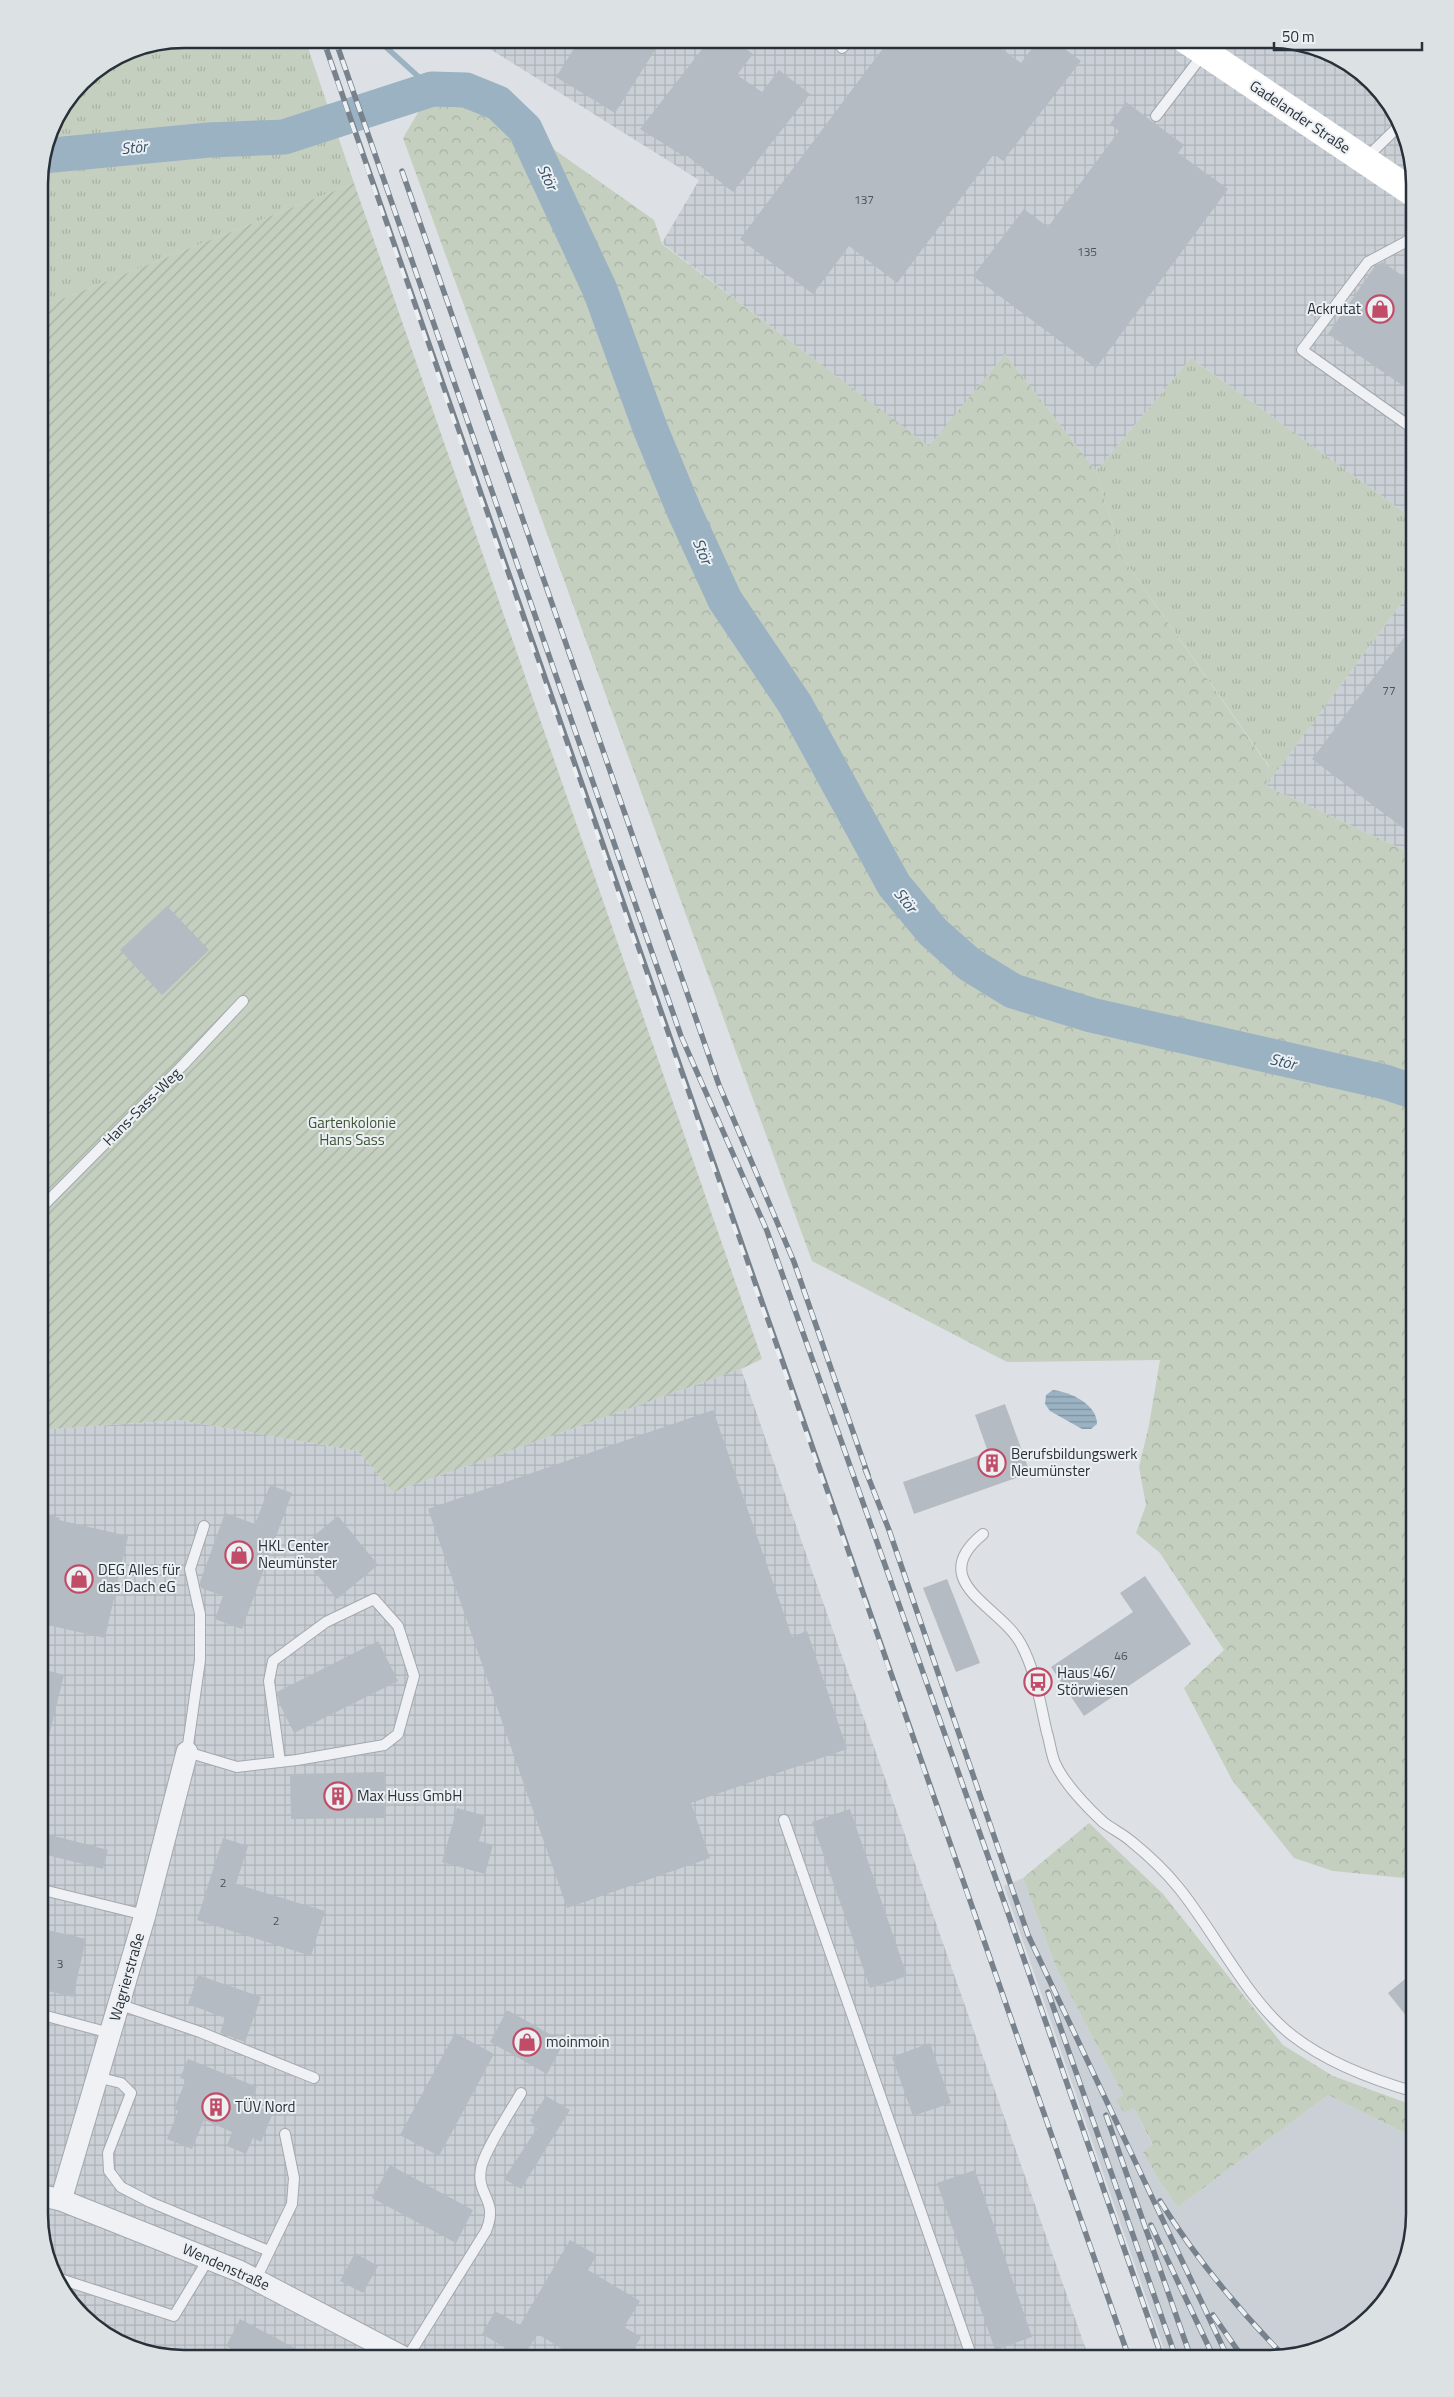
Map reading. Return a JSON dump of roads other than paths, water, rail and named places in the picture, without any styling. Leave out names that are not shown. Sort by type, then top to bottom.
[{"type":"street","name":"Gadelander Straße","points":[[1198,48],[1406,188]]},
{"type":"street","name":"Wagrierstraße","points":[[62,2200],[96,2077],[145,1915],[188,1752]]},
{"type":"street","name":"Wendenstraße","points":[[48,2197],[62,2200],[210,2258],[256,2279],[389,2349]]},
{"type":"lane","points":[[1156,116],[1194,48]]},
{"type":"lane","points":[[1364,160],[1395,130]]},
{"type":"lane","points":[[1406,241],[1368,262],[1302,350],[1406,424]]},
{"type":"lane","name":"Hans-Sass-Weg","points":[[48,1201],[184,1064],[243,1001]]},
{"type":"lane","points":[[204,1526],[190,1569],[200,1614],[200,1660],[188,1752],[236,1767],[280,1762],[384,1745],[398,1734],[414,1676],[398,1626],[374,1598],[326,1622],[273,1661],[269,1681],[280,1762]]},
{"type":"lane","points":[[983,1534],[970,1545],[963,1559],[962,1575],[968,1591],[1016,1634],[1035,1679],[1055,1762],[1077,1795],[1104,1822],[1131,1841],[1178,1887],[1266,2010],[1293,2036],[1339,2063],[1406,2089]]},
{"type":"lane","points":[[784,1820],[969,2350]]},
{"type":"lane","points":[[48,1891],[145,1915]]},
{"type":"lane","points":[[118,2004],[200,2032],[314,2078]]},
{"type":"lane","points":[[48,2016],[110,2033]]},
{"type":"lane","points":[[96,2077],[121,2083],[131,2093],[108,2153],[109,2171],[121,2187],[150,2202],[269,2251]]},
{"type":"lane","points":[[412,2349],[486,2231],[491,2218],[490,2205],[481,2183],[481,2168],[521,2094]]},
{"type":"lane","points":[[256,2279],[292,2204],[294,2178],[285,2134]]},
{"type":"lane","points":[[66,2282],[174,2316],[210,2258]]},
{"type":"water","points":[[1053,1390],[1074,1396],[1088,1405],[1096,1417],[1097,1424],[1091,1429],[1082,1429],[1050,1411],[1045,1404],[1046,1395]]},
{"type":"waterway","points":[[387,48],[432,89]]},
{"type":"waterway","name":"Stör","points":[[50,155],[209,140],[284,137],[432,89],[466,90],[498,103],[525,129],[600,290],[650,428],[685,513],[725,600],[795,704],[894,885],[933,932],[969,964],[1013,991],[1091,1015],[1385,1082],[1406,1089]]},
{"type":"railway","points":[[326,48],[623,910],[1126,2350]]},
{"type":"railway","points":[[338,48],[681,1036],[767,1231],[1008,1913],[1159,2350]]},
{"type":"railway","points":[[402,171],[719,1085],[794,1262],[868,1475]]},
{"type":"railway","points":[[865,1469],[889,1530],[1028,1935],[1224,2350]]},
{"type":"railway","points":[[1048,1992],[1173,2350]]},
{"type":"railway","points":[[1106,2115],[1188,2350]]},
{"type":"railway","points":[[1160,2201],[1173,2222],[1217,2281],[1278,2349]]},
{"type":"railway","points":[[1151,2225],[1210,2350]]},
{"type":"railway","points":[[1213,2315],[1237,2350]]},
{"type":"place","name":"Ackrutat","points":[[1380,309]]},
{"type":"place","name":"Berufsbildungswerk Neumünster","points":[[992,1463]]},
{"type":"place","name":"HKL Center Neumünster","points":[[239,1555]]},
{"type":"place","name":"DEG Alles für das Dach eG","points":[[79,1579]]},
{"type":"place","name":"Haus 46/ Störwiesen","points":[[1038,1682]]},
{"type":"place","name":"Max Huss GmbH","points":[[338,1796]]},
{"type":"place","name":"moinmoin","points":[[527,2042]]},
{"type":"place","name":"TÜV Nord","points":[[216,2107]]},
{"type":"park label","name":"Gartenkolonie Hans Sass","points":[[352,1132]]}]
